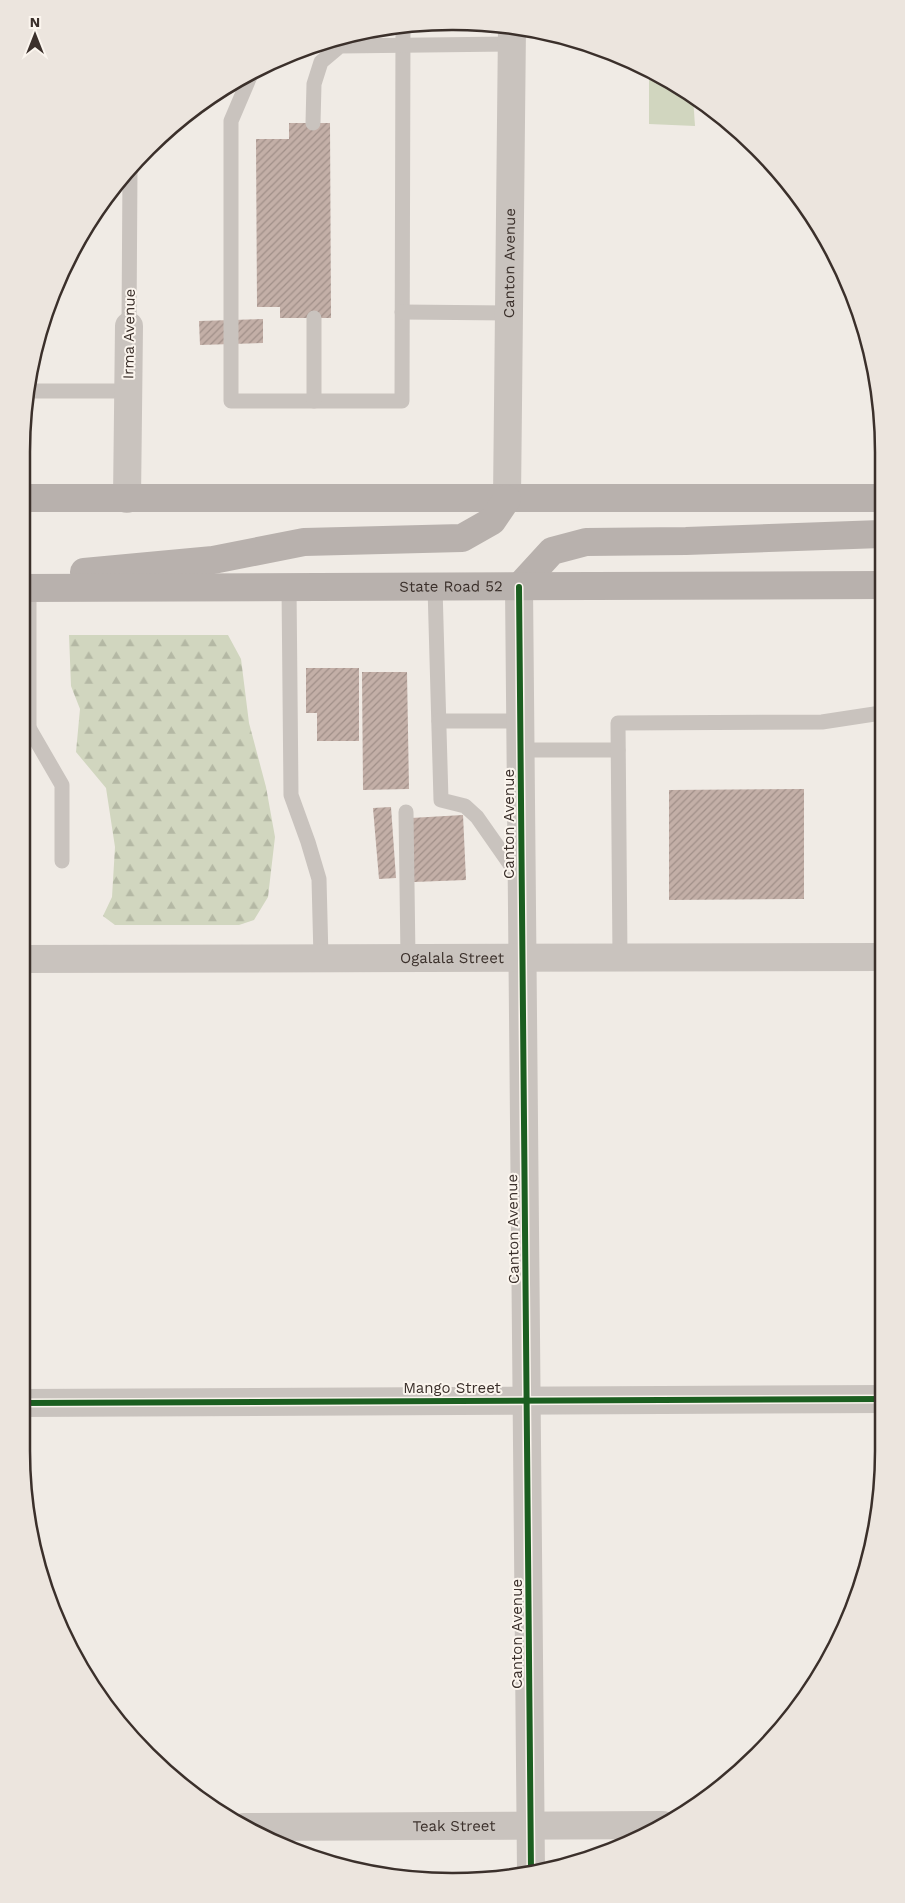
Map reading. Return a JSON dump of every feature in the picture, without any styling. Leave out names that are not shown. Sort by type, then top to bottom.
[{"type":"main road","points":[[30,498],[875,498]]},
{"type":"main road","points":[[30,587],[85,572],[213,560],[304,542],[462,538],[492,521],[508,498]]},
{"type":"main road","points":[[520,587],[552,551],[586,542],[686,541],[875,534]]},
{"type":"main road","name":"State Road 52","points":[[30,588],[875,585]]},
{"type":"street","name":"Canton Avenue","points":[[508,498],[512,36]]},
{"type":"street","name":"Irma Avenue","points":[[127,498],[129,326]]},
{"type":"street","name":"Canton Avenue","points":[[520,587],[532,1865]]},
{"type":"street","name":"Ogalala Street","points":[[30,959],[875,957]]},
{"type":"street","name":"Mango Street","points":[[30,1403],[875,1399]]},
{"type":"street","name":"Teak Street","points":[[262,1827],[646,1825]]},
{"type":"lane","points":[[247,84],[231,121],[231,401],[402,402],[403,33]]},
{"type":"lane","points":[[314,123],[314,84],[321,62],[340,46],[403,45],[512,36]]},
{"type":"lane","name":"Irma Avenue","points":[[129,326],[130,180]]},
{"type":"lane","points":[[402,312],[509,313]]},
{"type":"lane","points":[[314,318],[314,402]]},
{"type":"lane","points":[[35,390],[128,391]]},
{"type":"lane","points":[[290,587],[291,795],[320,879],[321,958]]},
{"type":"lane","points":[[435,587],[440,800],[465,806],[477,817],[522,882]]},
{"type":"lane","points":[[620,957],[618,723],[822,722],[875,714]]},
{"type":"lane","points":[[439,721],[521,722]]},
{"type":"lane","points":[[30,736],[62,785],[62,861]]},
{"type":"lane","points":[[521,750],[618,750]]},
{"type":"lane","points":[[406,812],[408,958]]},
{"type":"green space","points":[[649,79],[694,106],[695,126],[649,124]]},
{"type":"green space","points":[[69,635],[228,635],[241,659],[249,723],[266,787],[275,837],[268,897],[254,920],[239,925],[115,925],[103,916],[112,897],[115,847],[106,788],[76,752],[80,709],[71,686]]},
{"type":"building","points":[[289,123],[330,123],[331,318],[280,318],[280,307],[257,307],[256,139],[289,139]]},
{"type":"building","points":[[263,319],[263,343],[200,345],[199,321]]},
{"type":"building","points":[[306,668],[359,668],[359,741],[317,741],[317,713],[306,713]]},
{"type":"building","points":[[362,672],[407,672],[409,789],[363,790]]},
{"type":"building","points":[[804,789],[804,899],[669,900],[669,790]]},
{"type":"building","points":[[391,807],[396,878],[379,879],[373,808]]},
{"type":"building","points":[[463,815],[466,880],[414,882],[411,818]]},
{"type":"cycle path","points":[[519,587],[531,1866]]},
{"type":"cycle path","points":[[30,1403],[875,1399]]}]
